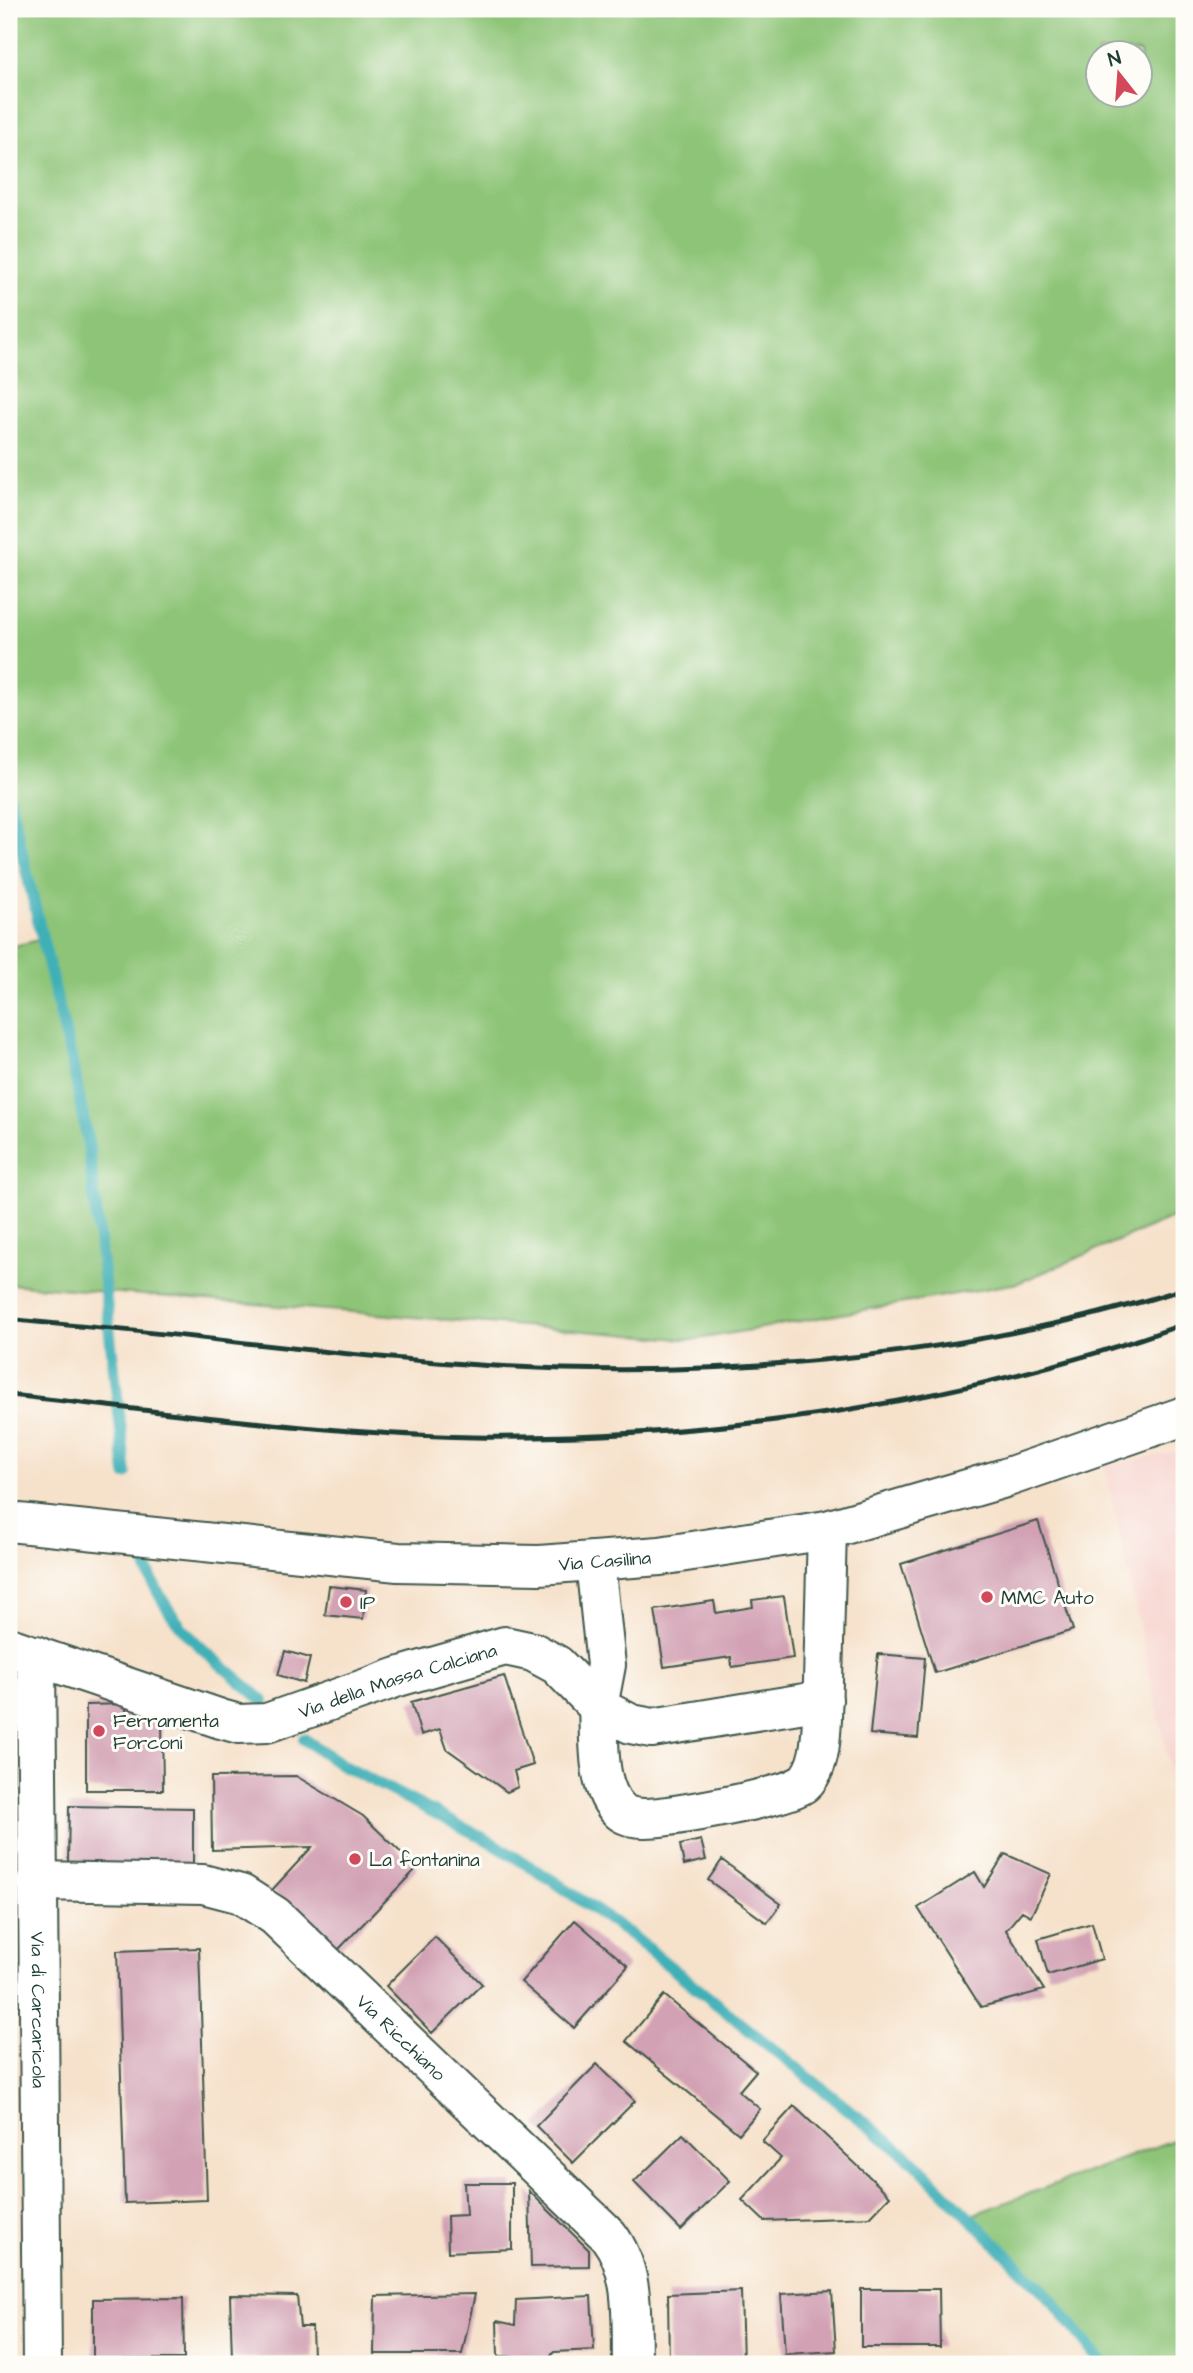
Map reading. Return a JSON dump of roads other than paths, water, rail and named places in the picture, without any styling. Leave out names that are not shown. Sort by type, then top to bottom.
[{"type":"street","name":"Via Casilina","points":[[9,1522],[398,1562],[514,1565],[595,1562],[695,1552],[827,1530],[1005,1478],[1184,1416]]},
{"type":"street","points":[[595,1562],[606,1665],[598,1707],[601,1761],[611,1798],[627,1816],[643,1818],[796,1789],[809,1778],[820,1747],[827,1530]]},
{"type":"street","name":"Via della Massa Calciana","points":[[22,1651],[221,1719],[253,1724],[301,1712],[443,1662],[505,1646],[533,1652],[557,1665],[598,1707],[631,1724],[652,1728],[823,1700]]},
{"type":"street","name":"Via di Carcaricola","points":[[22,1651],[36,1881],[24,2106],[42,2364]]},
{"type":"street","name":"Via Ricchiano","points":[[36,1881],[185,1882],[217,1886],[250,1898],[275,1916],[608,2235],[619,2249],[625,2266],[632,2364]]},
{"type":"waterway","points":[[9,798],[75,1075],[88,1143],[126,1474]]},
{"type":"waterway","points":[[143,1559],[154,1585],[179,1624],[208,1654],[263,1701]]},
{"type":"waterway","points":[[304,1739],[342,1765],[489,1841],[555,1882],[632,1936],[915,2163],[1052,2300],[1102,2364]]},
{"type":"railway","points":[[9,1319],[433,1362],[553,1369],[674,1369],[803,1362],[932,1347],[1059,1323],[1184,1289]]},
{"type":"railway","points":[[9,1395],[299,1427],[415,1435],[563,1436],[654,1432],[834,1412],[923,1396],[1011,1376],[1184,1324]]},
{"type":"place","name":"MMC Auto","points":[[987,1597]]},
{"type":"place","name":"IP","points":[[346,1602]]},
{"type":"place","name":"Ferramenta Forconi","points":[[99,1731]]},
{"type":"place","name":"La fontanina","points":[[355,1859]]}]
